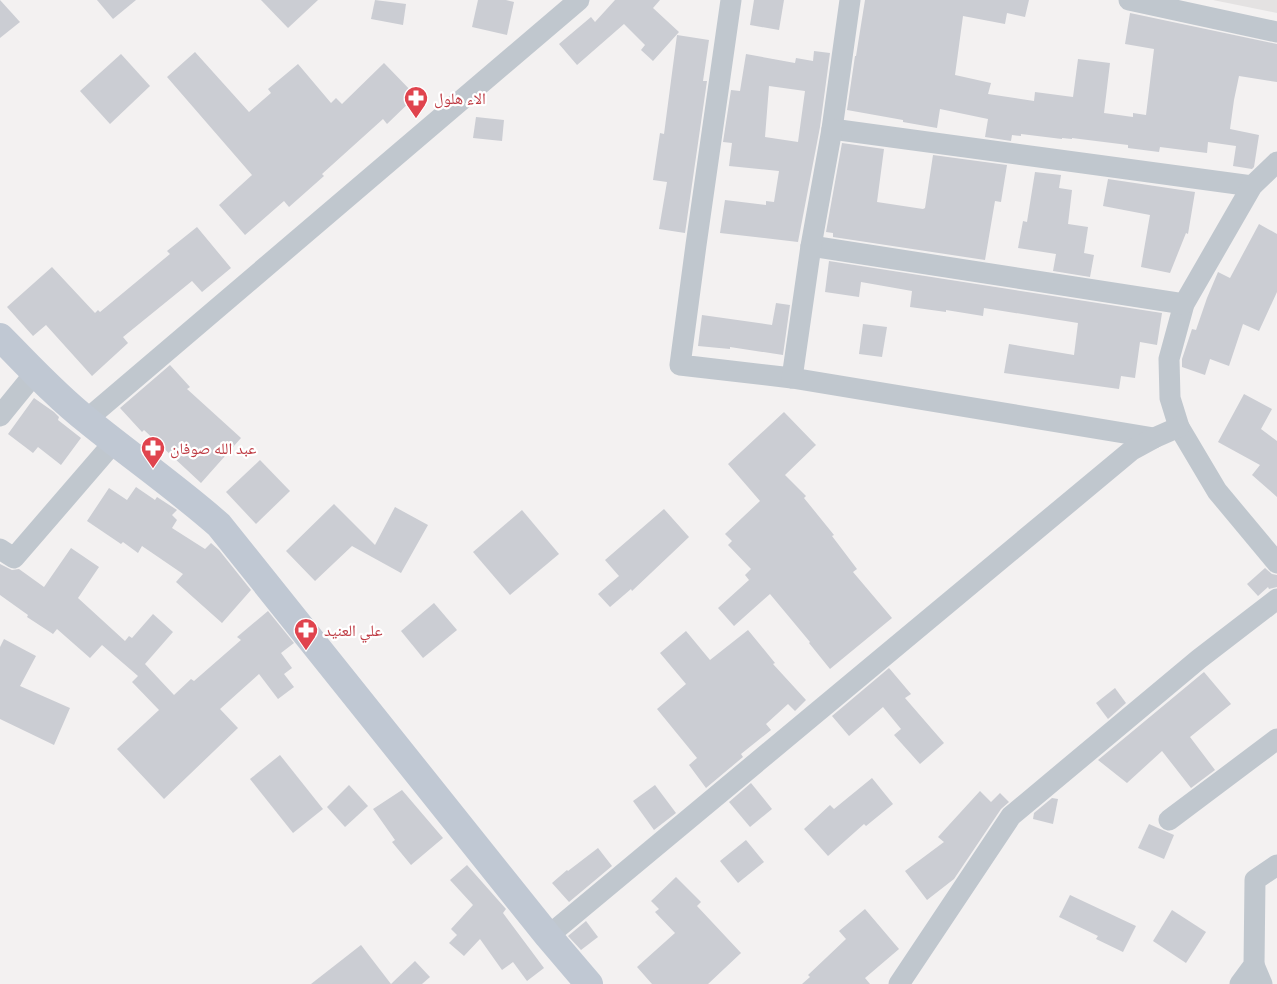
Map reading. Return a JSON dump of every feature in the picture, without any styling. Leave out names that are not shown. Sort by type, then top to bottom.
[{"type":"street","points":[[86,420],[579,0]]},
{"type":"street","points":[[731,0],[680,365],[792,378],[1154,438]]},
{"type":"street","points":[[792,378],[811,246],[832,129],[850,0]]},
{"type":"street","points":[[1129,0],[1277,32]]},
{"type":"street","points":[[832,129],[1252,186]]},
{"type":"street","points":[[1277,162],[1252,186],[1184,304],[1169,359],[1170,398],[1179,427],[1216,491],[1277,563]]},
{"type":"street","points":[[811,246],[1184,304]]},
{"type":"street","points":[[0,337],[86,420],[185,495],[219,525],[548,936],[589,984]]},
{"type":"street","points":[[0,416],[36,373]]},
{"type":"street","points":[[548,936],[1132,450],[1179,427]]},
{"type":"street","points":[[0,549],[14,558],[115,442]]},
{"type":"street","points":[[899,984],[1011,816],[1192,665],[1277,599]]},
{"type":"street","points":[[1169,820],[1277,739]]},
{"type":"street","points":[[1240,984],[1258,974],[1255,880],[1277,865]]},
{"type":"shaded area","points":[[1213,0],[1277,0],[1277,13]]},
{"type":"building","points":[[0,0],[20,22],[0,38]]},
{"type":"building","points":[[97,0],[136,0],[113,19]]},
{"type":"building","points":[[261,0],[318,0],[288,28]]},
{"type":"building","points":[[375,0],[406,4],[403,25],[371,19]]},
{"type":"building","points":[[478,0],[506,0],[514,2],[507,35],[472,27]]},
{"type":"building","points":[[615,0],[660,0],[653,8],[679,32],[653,61],[641,50],[645,45],[624,24],[577,65],[559,44],[591,17],[595,22]]},
{"type":"building","points":[[754,0],[784,0],[779,30],[750,25]]},
{"type":"building","points":[[865,0],[1029,0],[1025,17],[1007,13],[1005,24],[963,16],[955,75],[991,83],[988,94],[1034,101],[1035,92],[1073,97],[1078,59],[1110,63],[1104,113],[1133,117],[1133,113],[1146,115],[1154,49],[1125,44],[1130,13],[1277,44],[1277,82],[1239,76],[1234,100],[1230,129],[1259,135],[1254,167],[1252,169],[1233,166],[1236,146],[1208,142],[1207,153],[1160,147],[1159,152],[1128,148],[1128,145],[1021,134],[1021,136],[1012,135],[1011,141],[985,137],[988,119],[940,109],[937,128],[847,110]]},
{"type":"building","points":[[677,35],[709,40],[703,81],[707,81],[685,233],[659,229],[667,182],[653,180],[660,133],[664,134]]},
{"type":"building","points":[[814,51],[830,53],[820,127],[798,242],[720,233],[725,200],[766,205],[766,201],[774,202],[779,171],[729,166],[732,143],[723,142],[731,90],[740,91],[746,54],[795,63],[796,58],[813,61]],"holes":[[[769,86],[805,91],[798,142],[765,137]]]},
{"type":"building","points":[[195,52],[249,112],[271,93],[268,89],[298,64],[331,103],[336,98],[342,104],[384,63],[416,96],[387,124],[383,119],[322,174],[324,176],[289,207],[284,201],[245,235],[219,205],[252,175],[167,77]]},
{"type":"building","points":[[121,54],[150,86],[110,124],[80,91]]},
{"type":"building","points":[[476,117],[504,120],[502,141],[473,138]]},
{"type":"building","points":[[842,143],[884,149],[877,202],[923,209],[925,208],[933,155],[1007,165],[1001,202],[995,201],[985,260],[833,237],[833,233],[826,232]]},
{"type":"building","points":[[1035,172],[1061,175],[1059,188],[1072,190],[1068,224],[1088,227],[1084,253],[1094,255],[1090,277],[1053,271],[1056,254],[1018,248],[1023,221],[1027,222]]},
{"type":"building","points":[[1108,179],[1195,192],[1188,234],[1186,233],[1170,273],[1141,267],[1150,215],[1103,206]]},
{"type":"building","points":[[1259,224],[1277,234],[1277,292],[1259,331],[1243,324],[1229,366],[1210,359],[1205,375],[1182,367],[1182,359],[1192,329],[1196,330],[1218,272],[1230,278]]},
{"type":"building","points":[[197,227],[231,268],[202,292],[192,281],[123,337],[128,343],[92,376],[46,325],[33,336],[7,307],[52,267],[95,313],[98,310],[100,312],[170,254],[167,251]]},
{"type":"building","points":[[829,261],[1162,313],[1157,345],[1140,342],[1135,378],[1121,376],[1119,389],[1004,373],[1009,344],[1074,355],[1078,323],[984,308],[983,316],[910,307],[912,291],[861,282],[859,297],[825,292]]},
{"type":"building","points":[[776,303],[790,305],[783,355],[730,347],[730,349],[698,346],[702,315],[772,325]]},
{"type":"building","points":[[863,324],[887,327],[882,357],[859,354]]},
{"type":"building","points":[[170,365],[190,387],[187,389],[241,438],[201,483],[144,430],[142,432],[120,408]]},
{"type":"building","points":[[1244,394],[1272,409],[1261,429],[1277,441],[1277,497],[1252,475],[1260,465],[1218,442]]},
{"type":"building","points":[[34,398],[54,412],[59,417],[58,420],[81,438],[61,465],[38,447],[33,453],[8,434]]},
{"type":"building","points":[[784,412],[816,445],[785,475],[806,496],[804,498],[834,535],[832,536],[857,569],[853,572],[892,618],[830,669],[770,594],[734,626],[718,608],[749,580],[745,575],[751,569],[728,545],[732,541],[725,534],[760,501],[728,464]]},
{"type":"building","points":[[260,460],[290,491],[256,524],[226,492]]},
{"type":"building","points":[[136,487],[155,500],[157,497],[177,510],[172,515],[177,520],[172,528],[205,549],[211,543],[219,550],[251,590],[222,623],[176,582],[183,574],[142,546],[138,553],[87,521],[109,488],[127,500]]},
{"type":"building","points":[[334,504],[375,545],[395,507],[428,525],[401,573],[352,546],[315,581],[286,551]]},
{"type":"building","points":[[664,509],[689,537],[632,591],[631,589],[610,607],[598,594],[619,576],[605,560]]},
{"type":"building","points":[[522,510],[559,554],[510,595],[473,552]]},
{"type":"building","points":[[71,548],[99,567],[78,598],[125,641],[129,636],[132,638],[153,614],[173,632],[145,664],[174,695],[191,679],[194,681],[241,640],[237,637],[268,611],[294,643],[281,653],[292,668],[284,674],[294,687],[278,699],[259,674],[220,709],[238,728],[164,799],[117,749],[159,710],[132,682],[138,676],[102,645],[90,658],[57,629],[53,634],[27,617],[28,615],[0,595],[0,564],[12,570],[19,569],[44,587]]},
{"type":"building","points":[[1265,568],[1272,574],[1277,575],[1277,587],[1269,589],[1268,587],[1258,596],[1247,584]]},
{"type":"building","points":[[434,603],[457,630],[423,658],[401,631]]},
{"type":"building","points":[[748,630],[775,663],[773,664],[806,700],[795,711],[788,704],[766,724],[771,730],[741,754],[743,757],[706,788],[689,765],[697,758],[657,709],[686,684],[660,653],[686,631],[710,660]]},
{"type":"building","points":[[4,639],[36,656],[20,686],[70,708],[54,745],[0,719],[0,647]]},
{"type":"building","points":[[889,668],[911,694],[905,698],[944,743],[920,764],[894,735],[901,729],[883,707],[849,736],[832,716]]},
{"type":"building","points":[[1204,672],[1231,704],[1190,737],[1215,770],[1191,788],[1162,751],[1127,783],[1098,760]]},
{"type":"building","points":[[1115,688],[1126,703],[1108,719],[1096,703]]},
{"type":"building","points":[[280,755],[323,809],[293,833],[250,779]]},
{"type":"building","points":[[872,778],[893,804],[866,826],[864,824],[828,856],[804,829],[830,805],[834,809]]},
{"type":"building","points":[[751,783],[772,809],[750,827],[729,802]]},
{"type":"building","points":[[349,785],[368,806],[345,827],[327,807]]},
{"type":"building","points":[[655,785],[676,813],[654,830],[633,801]]},
{"type":"building","points":[[402,790],[443,838],[411,865],[392,842],[395,840],[373,809]]},
{"type":"building","points":[[980,791],[991,802],[1000,793],[1009,802],[1001,809],[954,879],[927,900],[905,871],[944,842],[938,837]]},
{"type":"building","points":[[1052,798],[1058,799],[1053,824],[1033,819],[1034,813]]},
{"type":"building","points":[[1149,824],[1174,835],[1164,859],[1138,848]]},
{"type":"building","points":[[746,840],[764,862],[738,883],[720,861]]},
{"type":"building","points":[[598,848],[612,866],[569,902],[552,883]]},
{"type":"building","points":[[467,865],[506,909],[503,913],[544,968],[527,981],[513,962],[502,970],[480,939],[464,956],[449,943],[457,935],[451,929],[473,905],[450,880]]},
{"type":"building","points":[[676,877],[701,902],[697,906],[741,953],[708,984],[652,984],[637,967],[675,933],[655,912],[659,909],[651,901]]},
{"type":"building","points":[[1070,895],[1136,926],[1123,952],[1096,939],[1098,936],[1059,917]]},
{"type":"building","points":[[865,909],[899,949],[865,978],[870,984],[802,984],[810,977],[808,975],[846,939],[839,931]]},
{"type":"building","points":[[1172,910],[1206,932],[1186,963],[1153,941]]},
{"type":"building","points":[[586,921],[598,937],[581,950],[568,936]]},
{"type":"building","points":[[361,945],[391,984],[311,984]]},
{"type":"building","points":[[415,961],[430,977],[422,984],[391,984]]},
{"type":"place","name":"الاء هلول","points":[[416,119]]},
{"type":"place","name":"عبد الله صوفان","points":[[153,469]]},
{"type":"place","name":"علي العنيد","points":[[306,651]]}]
